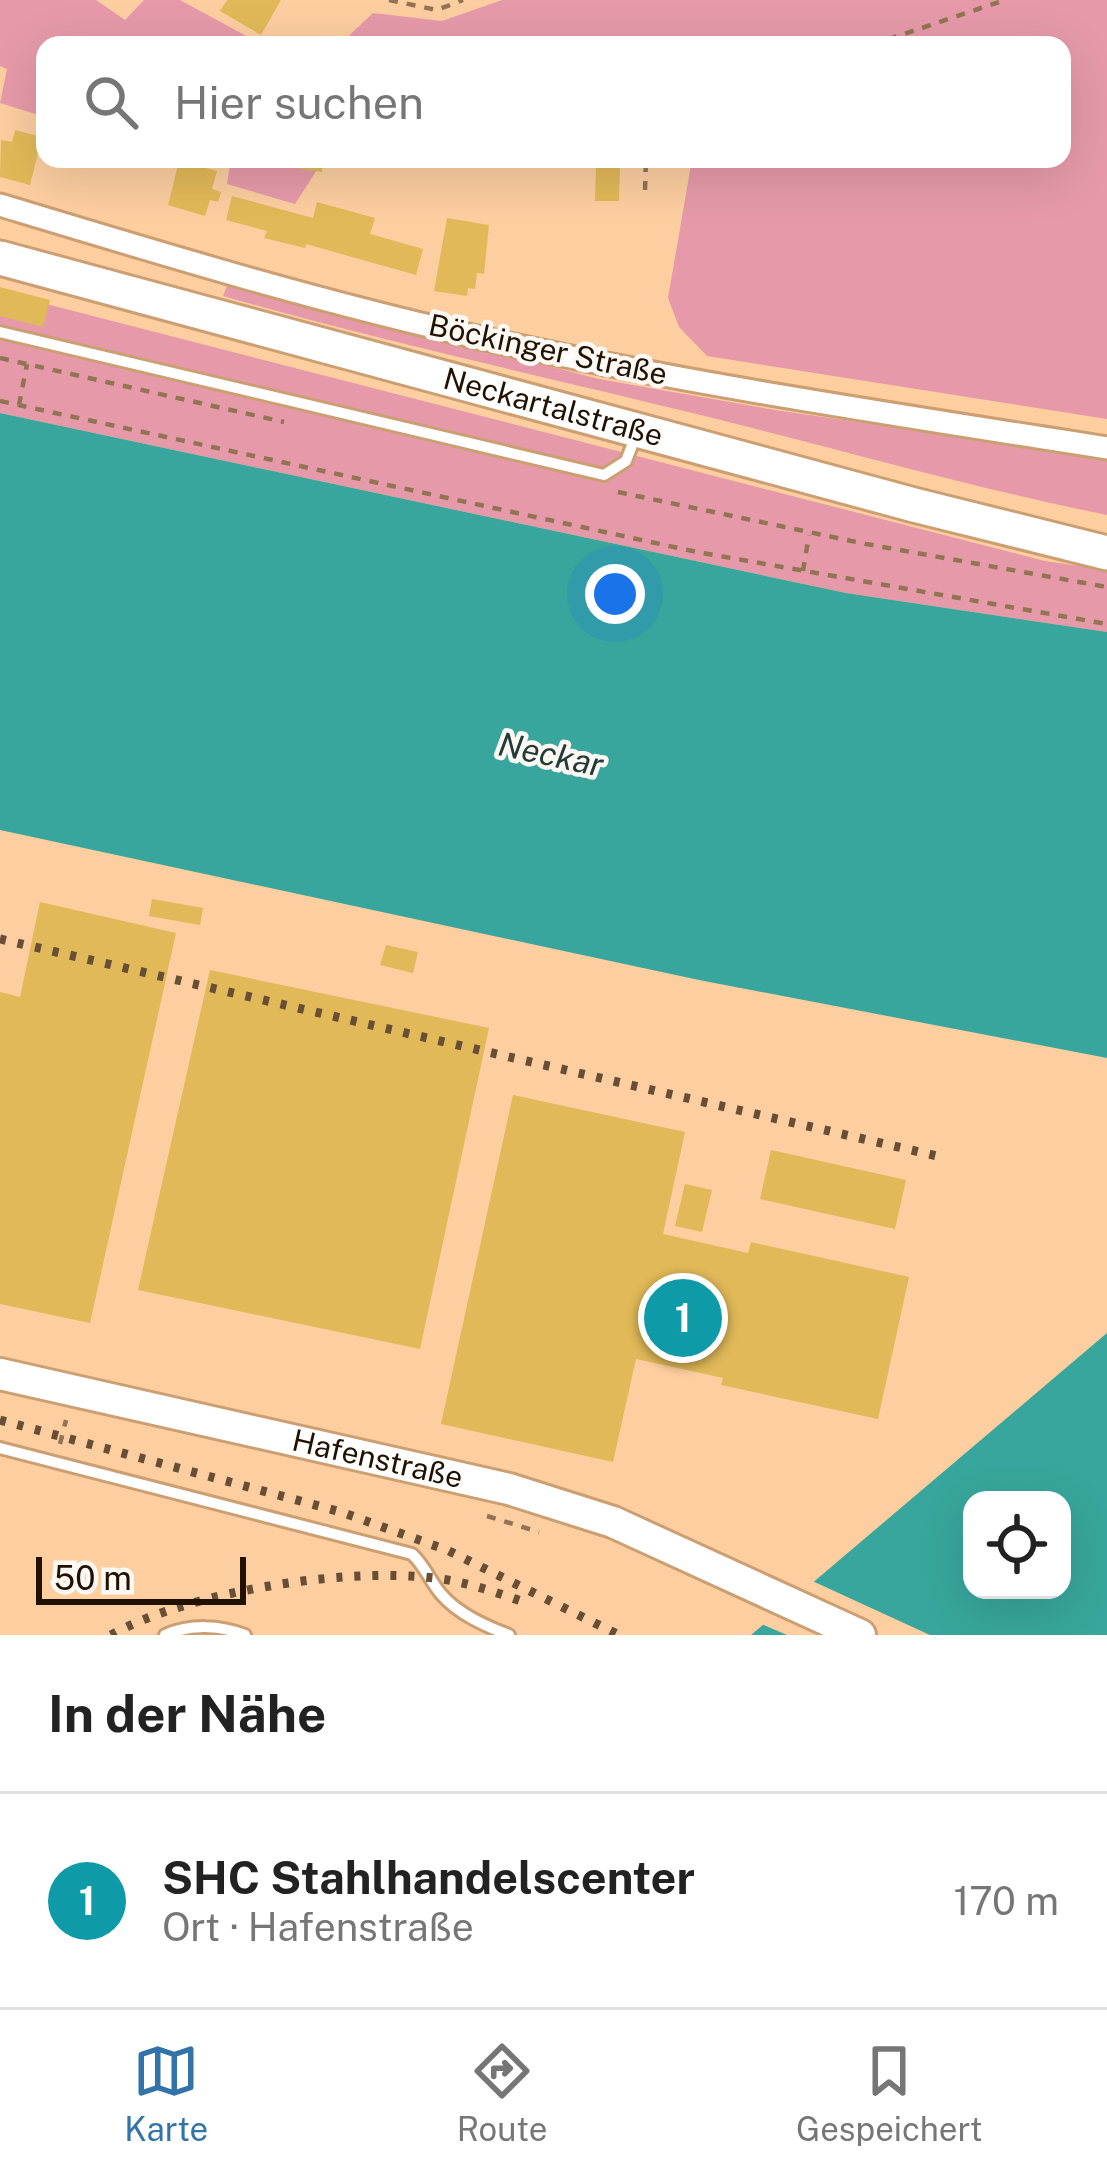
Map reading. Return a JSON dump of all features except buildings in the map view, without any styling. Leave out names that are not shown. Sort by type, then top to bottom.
[{"type":"main road","name":"Neckartalstraße","points":[[0,258],[1107,553]]},
{"type":"main road","name":"Hafenstraße","points":[[0,1374],[509,1489],[613,1522],[860,1635]]},
{"type":"street","name":"Böckinger Straße","points":[[0,205],[158,253],[482,338],[689,380],[1107,448]]},
{"type":"lane","points":[[0,332],[604,475],[626,461],[637,431]]},
{"type":"lane","points":[[0,1448],[412,1554],[428,1570],[440,1593],[480,1624],[508,1635]]},
{"type":"lane","points":[[165,1635],[178,1629],[224,1627],[244,1635]]},
{"type":"path","points":[[389,0],[437,10],[463,0]]},
{"type":"path","points":[[899,36],[1005,0]]},
{"type":"path","points":[[645,190],[646,168]]},
{"type":"path","points":[[19,405],[27,364]]},
{"type":"path","points":[[0,400],[697,552],[1107,624]]},
{"type":"path","points":[[802,571],[809,532]]},
{"type":"path","points":[[56,1463],[67,1414]]},
{"type":"path","points":[[474,1513],[539,1532]]},
{"type":"shaded area","points":[[0,0],[96,0],[125,20],[144,0],[180,0],[246,36],[36,36],[36,114],[0,103],[7,69],[0,66]]},
{"type":"shaded area","points":[[502,0],[1107,0],[1107,419],[707,356],[679,327],[668,298],[690,168],[1071,168],[1071,36],[349,36],[373,13],[442,21]]},
{"type":"shaded area","points":[[229,168],[318,168],[295,204],[227,184]]},
{"type":"shaded area","points":[[228,283],[599,379],[1107,458],[1107,515],[283,313],[223,296]]},
{"type":"shaded area","points":[[0,292],[1045,561],[1107,570],[1107,632],[846,593],[0,413]]},
{"type":"water","name":"Neckar","points":[[0,413],[846,593],[1107,632],[1107,1058],[699,980],[0,830]]},
{"type":"water","points":[[1107,1333],[1107,1635],[751,1635]]},
{"type":"pier","points":[[808,1579],[930,1635],[787,1635],[757,1622]]},
{"type":"railway","points":[[0,939],[937,1156]]},
{"type":"railway","points":[[0,1420],[341,1512],[447,1550],[619,1635]]},
{"type":"railway","points":[[111,1635],[145,1619],[232,1593],[330,1578],[421,1577],[467,1584],[530,1604]]},
{"type":"place","name":"SHC Stahlhandelscenter","points":[[683,1318]]}]
